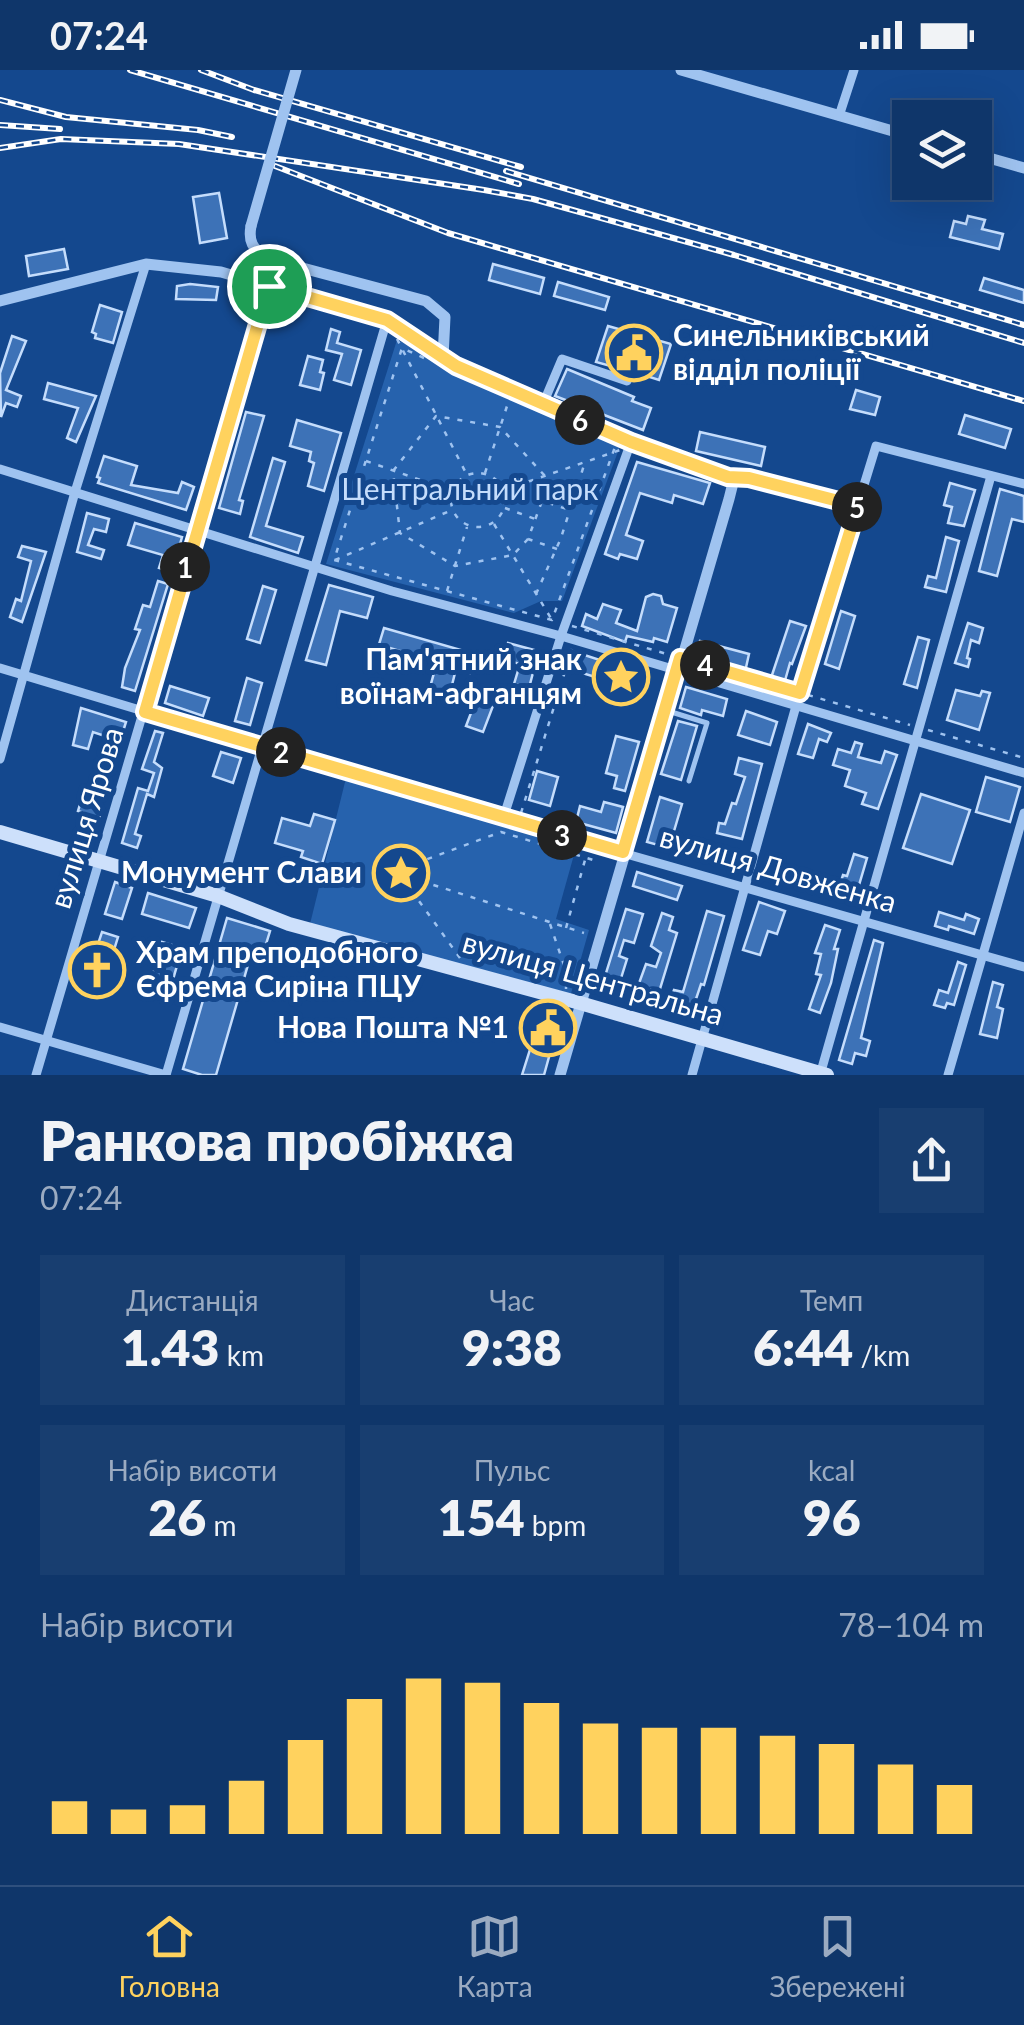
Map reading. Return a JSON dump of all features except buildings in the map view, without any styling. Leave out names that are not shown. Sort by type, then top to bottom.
[{"type":"main road","name":"вулиця Центральна","points":[[0,832],[218,896],[289,924],[823,1074]]},
{"type":"street","points":[[296,70],[251,226],[252,246],[265,258],[426,301],[445,317],[440,361]]},
{"type":"street","points":[[680,70],[892,131]]},
{"type":"street","points":[[839,116],[854,70]]},
{"type":"street","points":[[992,159],[1024,168]]},
{"type":"street","points":[[0,759],[75,492],[146,264]]},
{"type":"street","points":[[1,304],[146,264],[221,272],[387,320],[440,361],[631,442],[725,475],[858,506]]},
{"type":"street","name":"вулиця Ярова","points":[[36,1075],[269,286]]},
{"type":"street","points":[[0,1027],[166,1075],[387,320]]},
{"type":"street","points":[[543,404],[562,358],[627,381],[630,371]]},
{"type":"street","points":[[503,819],[565,624],[631,442]]},
{"type":"street","points":[[692,1075],[796,706],[876,446],[1024,484]]},
{"type":"street","points":[[0,468],[316,568],[574,640],[678,664],[796,706],[1024,773]]},
{"type":"street","points":[[560,1075],[729,499],[732,487],[725,475]]},
{"type":"street","points":[[823,1074],[991,476]]},
{"type":"street","name":"вулиця Довженка","points":[[0,668],[503,819],[1024,967]]},
{"type":"street","points":[[948,1075],[1024,814]]},
{"type":"lane","points":[[665,710],[706,723],[689,781]]},
{"type":"path","points":[[387,320],[466,475]]},
{"type":"path","points":[[402,348],[440,361]]},
{"type":"path","points":[[334,560],[402,348]]},
{"type":"path","points":[[484,475],[510,396]]},
{"type":"path","points":[[400,533],[455,566],[513,555],[528,539],[542,501],[545,476],[500,427],[436,416]]},
{"type":"path","points":[[400,533],[393,471],[436,416]]},
{"type":"path","points":[[503,490],[612,452],[548,632]]},
{"type":"path","points":[[366,461],[453,492]]},
{"type":"path","points":[[536,594],[557,549],[586,462]]},
{"type":"path","points":[[466,475],[484,475],[498,482],[503,490],[504,508],[486,526],[468,525],[453,510],[453,492],[466,475]]},
{"type":"path","points":[[542,501],[571,511]]},
{"type":"path","points":[[504,508],[536,519]]},
{"type":"path","points":[[334,560],[453,510]]},
{"type":"path","points":[[494,522],[552,620]]},
{"type":"path","points":[[447,592],[468,525]]},
{"type":"path","points":[[528,539],[557,549]]},
{"type":"path","points":[[334,560],[552,620],[678,664],[800,693],[1024,758]]},
{"type":"path","points":[[514,836],[578,628]]},
{"type":"path","points":[[464,963],[414,894],[425,860],[501,832],[600,862]]},
{"type":"path","points":[[566,928],[585,858]]},
{"type":"path","points":[[419,881],[584,933]]},
{"type":"path","points":[[549,923],[566,971],[566,987]]},
{"type":"green space","name":"Центральний парк","points":[[397,340],[622,441],[562,601],[541,601],[514,613],[326,564]]},
{"type":"green space","points":[[346,778],[577,844],[556,919],[589,930],[570,997],[310,924]]},
{"type":"railway","points":[[130,70],[519,184]]},
{"type":"railway","points":[[201,70],[254,90],[521,167]]},
{"type":"railway","points":[[0,100],[66,117],[232,137]]},
{"type":"railway","points":[[0,125],[60,129]]},
{"type":"railway","points":[[0,148],[61,139],[179,144],[533,199],[1024,343]]},
{"type":"railway","points":[[275,166],[448,233],[1024,401]]},
{"type":"railway","points":[[506,171],[1024,325]]},
{"type":"place","name":"Синельниківський відділ поліції","points":[[634,353]]},
{"type":"place","name":"Пам'ятний знак воїнам-афганцям","points":[[621,677]]},
{"type":"place","name":"Монумент Слави","points":[[401,873]]},
{"type":"place","name":"Храм преподобного Єфрема Сиріна ПЦУ","points":[[97,970]]},
{"type":"place","name":"Нова Пошта №1","points":[[548,1028]]},
{"type":"route","points":[[269,286],[387,320],[456,366],[631,442],[728,477],[749,478],[858,506],[800,693],[680,658],[623,852],[145,712],[269,286]]}]
